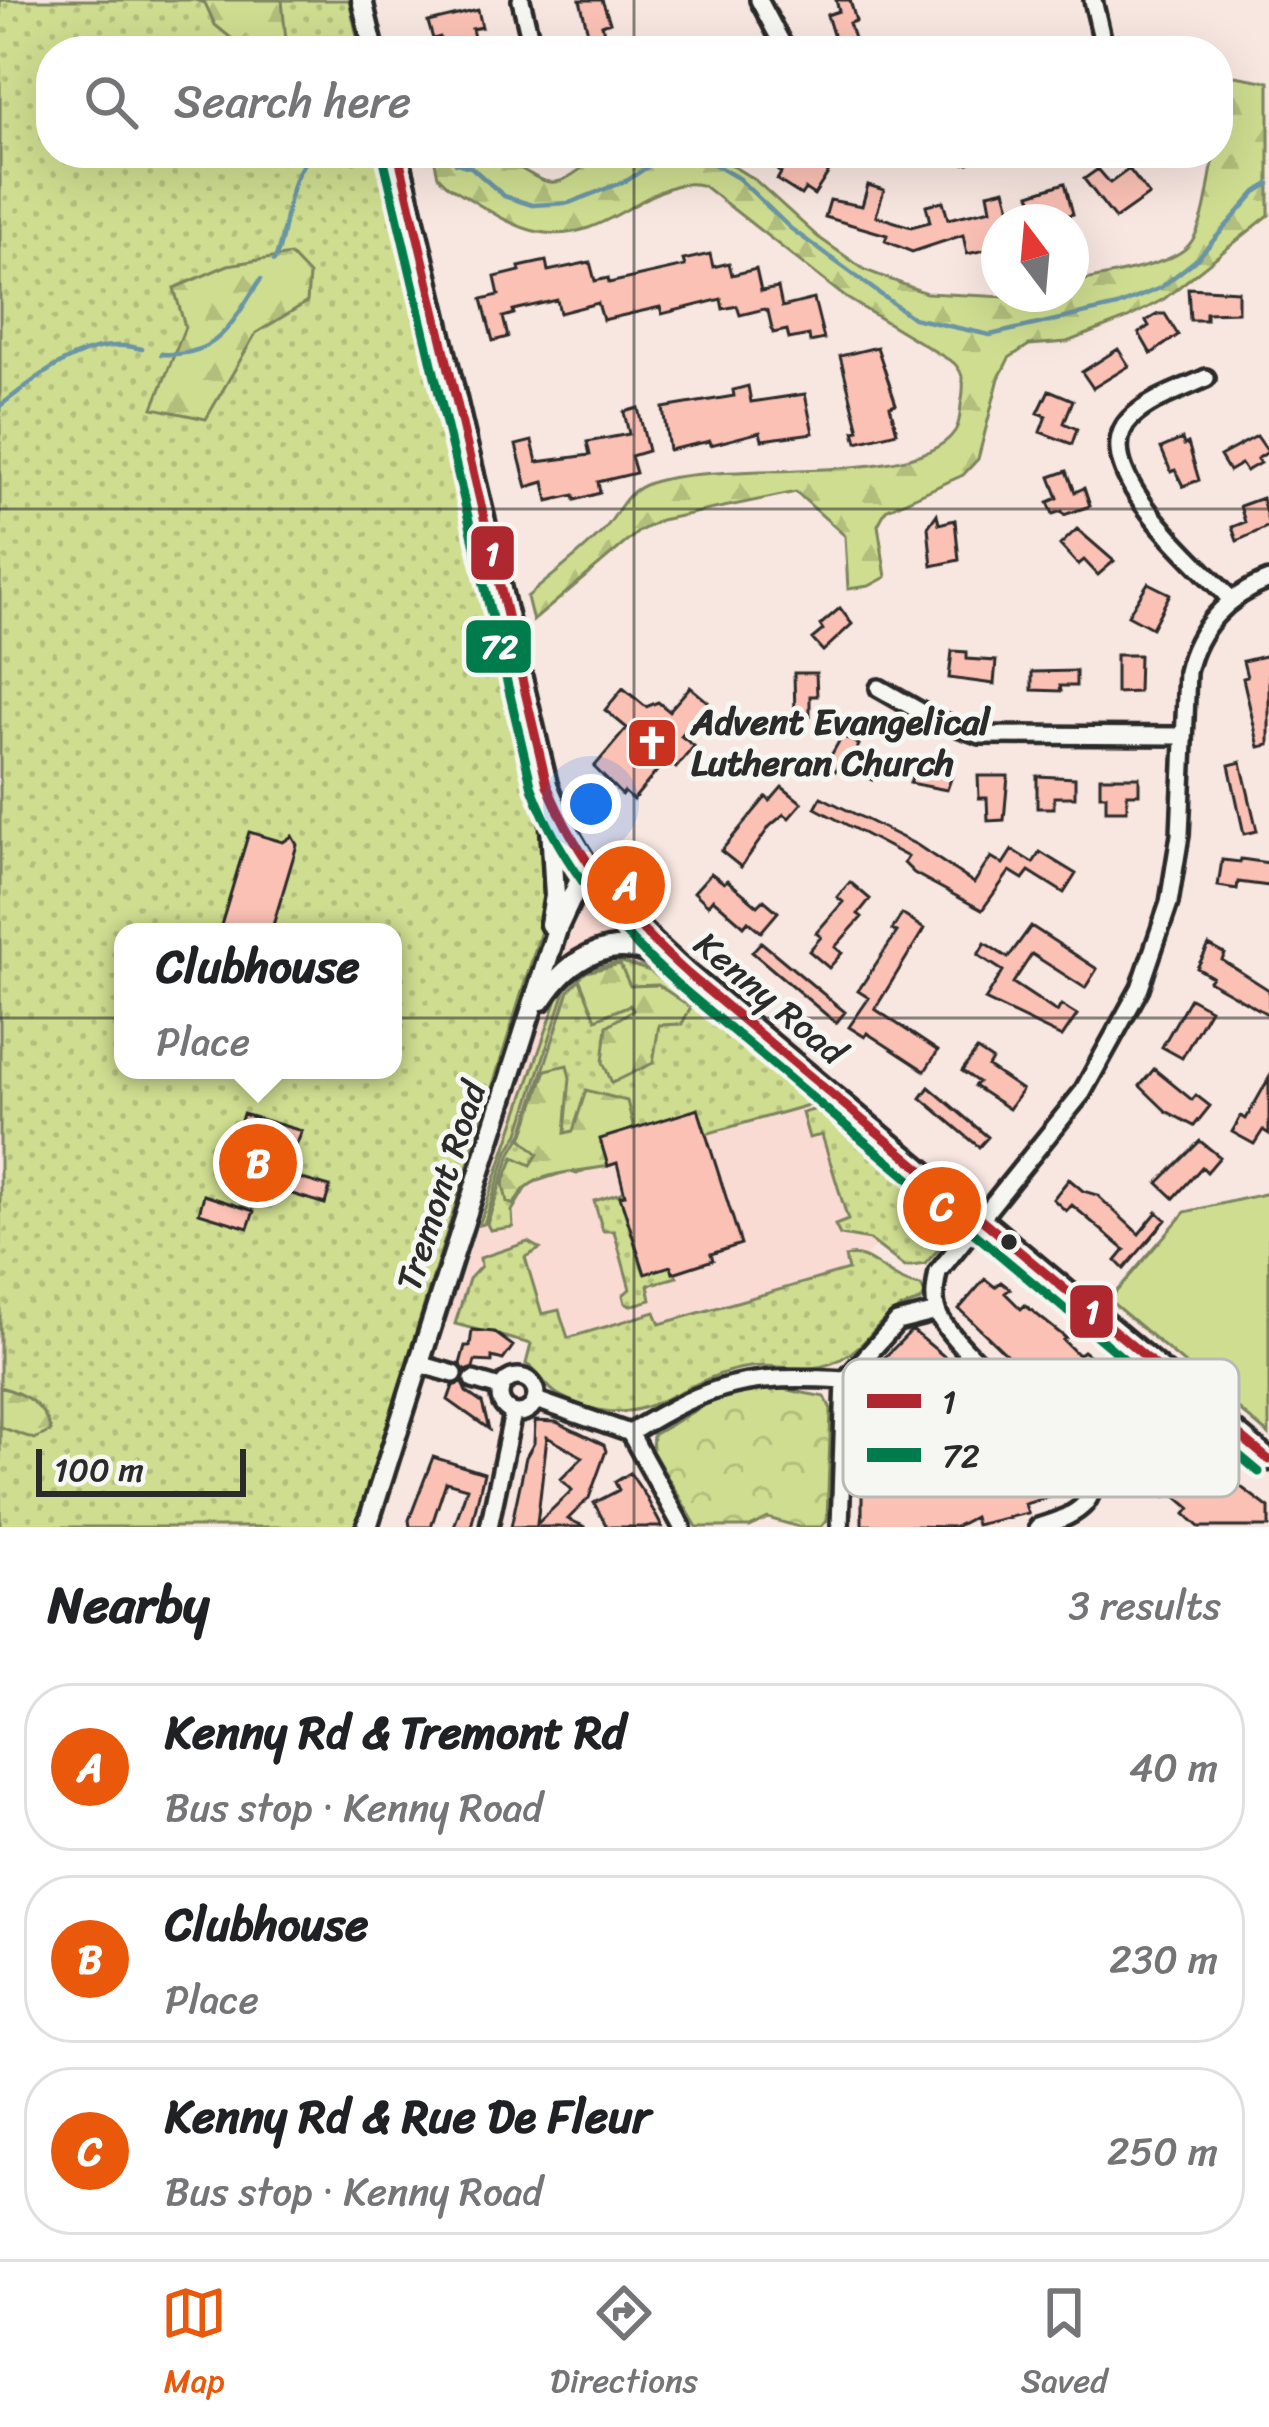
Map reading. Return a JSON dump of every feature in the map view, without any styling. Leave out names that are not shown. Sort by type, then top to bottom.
[{"type":"main road","points":[[362,0],[370,36]]},
{"type":"main road","name":"Kenny Road","points":[[402,168],[547,785],[586,869],[635,928],[1150,1359]]},
{"type":"main road","points":[[521,1043],[555,896],[547,785]]},
{"type":"main road","name":"Tremont Road","points":[[367,1527],[557,929],[586,869]]},
{"type":"main road","points":[[521,1043],[556,978],[584,956],[629,947],[650,952],[688,974]]},
{"type":"main road","name":"Kenny Road","points":[[1239,1434],[1269,1460]]},
{"type":"street","points":[[521,0],[529,36]]},
{"type":"street","points":[[759,0],[778,36]]},
{"type":"street","points":[[1093,0],[1101,36]]},
{"type":"street","points":[[1206,378],[1128,420],[1118,440],[1119,452],[1142,507],[1231,600]]},
{"type":"street","points":[[977,1359],[937,1312],[938,1272],[1082,1093],[1140,988],[1169,903],[1180,835],[1192,649],[1208,623],[1231,600],[1269,580]]},
{"type":"street","points":[[878,688],[930,717],[980,735],[1183,736]]},
{"type":"street","points":[[864,1359],[897,1322],[937,1312]]},
{"type":"street","points":[[419,1364],[454,1374]]},
{"type":"street","points":[[514,1376],[524,1377],[536,1390],[536,1400],[531,1408],[514,1413],[504,1408],[500,1388],[514,1376]]},
{"type":"street","points":[[630,1432],[688,1399],[724,1386],[763,1377],[843,1380]]},
{"type":"street","points":[[472,1380],[500,1388]]},
{"type":"street","points":[[536,1400],[630,1432],[682,1527]]},
{"type":"street","points":[[489,1527],[514,1413]]},
{"type":"street","points":[[840,1527],[843,1439]]},
{"type":"street","points":[[1038,1527],[1075,1514],[1087,1497]]},
{"type":"shaded area","points":[[585,869],[640,924],[940,1175],[811,1316],[549,1348],[433,1318]]},
{"type":"green space","points":[[0,0],[349,0],[357,36],[36,36],[36,168],[386,168],[546,842],[545,918],[355,1527],[0,1527]]},
{"type":"green space","points":[[195,0],[282,0],[286,36],[229,36],[215,25],[205,3]]},
{"type":"green space","points":[[1233,77],[1269,82],[1269,215],[1164,299],[1067,342],[1029,345],[1009,358],[999,378],[978,459],[963,475],[886,510],[878,525],[886,577],[848,589],[845,536],[796,492],[661,520],[638,532],[533,621],[527,597],[594,540],[637,489],[675,477],[857,467],[933,449],[958,425],[962,377],[954,363],[845,297],[704,186],[667,188],[587,228],[539,232],[503,219],[447,185],[436,168],[520,168],[556,182],[582,168],[736,168],[865,270],[926,293],[981,296],[981,312],[1089,312],[1089,279],[1180,253],[1200,225],[1212,168],[1233,168]]},
{"type":"green space","points":[[290,255],[309,275],[307,302],[256,333],[206,419],[153,408],[185,327],[174,288],[228,265]]},
{"type":"green space","points":[[616,954],[662,968],[947,1212],[660,974],[630,959],[601,961]]},
{"type":"green space","points":[[622,962],[650,971],[812,1104],[706,1134],[697,1109],[577,1174],[568,1171],[528,1184],[512,1211],[513,1227],[490,1230],[487,1224],[511,1153],[523,1133],[569,990],[589,969]]},
{"type":"green space","points":[[620,964],[630,986],[658,985],[691,1007],[682,1024],[659,1025],[653,1063],[612,1083],[603,1062],[607,1026],[633,1010],[630,1005],[596,1019],[579,978]]},
{"type":"green space","points":[[587,966],[566,988],[519,1133],[508,1151],[484,1224],[479,1225],[563,982]]},
{"type":"green space","points":[[567,1065],[565,1133],[573,1131],[586,1090],[627,1101],[634,1129],[608,1166],[542,1179],[530,1184],[514,1205],[507,1202],[503,1184],[514,1157],[531,1165],[538,1154],[522,1139],[546,1070]]},
{"type":"green space","points":[[817,1109],[948,1220],[952,1218],[955,1231],[925,1264],[905,1267],[870,1240],[840,1235],[835,1225],[848,1220],[822,1135],[809,1138],[802,1113]]},
{"type":"green space","points":[[624,1192],[620,1197],[644,1273],[671,1266],[677,1277],[648,1285],[651,1300],[630,1306],[623,1295],[630,1289],[614,1231],[603,1231],[594,1201]]},
{"type":"green space","points":[[1269,1193],[1269,1435],[1239,1410],[1239,1359],[1179,1359],[1109,1300],[1185,1212]]},
{"type":"green space","points":[[528,1242],[540,1249],[525,1257],[542,1314],[559,1310],[568,1338],[655,1312],[660,1324],[848,1270],[845,1257],[854,1255],[921,1286],[925,1294],[921,1301],[893,1313],[853,1351],[830,1364],[750,1367],[723,1373],[658,1402],[615,1412],[589,1408],[554,1392],[526,1364],[531,1344],[455,1324],[469,1279],[481,1266],[480,1258]]},
{"type":"green space","points":[[0,1387],[32,1402],[51,1431],[34,1439],[0,1427]]},
{"type":"green space","points":[[777,1388],[825,1397],[831,1409],[827,1520],[821,1527],[799,1527],[768,1518],[750,1527],[697,1527],[652,1451],[653,1435],[720,1396]]},
{"type":"building","points":[[580,0],[602,0],[610,22],[602,25],[605,36],[589,36]]},
{"type":"building","points":[[836,0],[850,0],[856,21],[849,23],[853,36],[833,36],[827,15],[839,11]]},
{"type":"building","points":[[478,10],[482,27],[472,29],[474,36],[432,36],[428,22]]},
{"type":"building","points":[[831,168],[814,195],[805,189],[801,195],[777,180],[778,171]]},
{"type":"building","points":[[1098,169],[1110,183],[1129,169],[1149,195],[1115,219],[1084,179]]},
{"type":"building","points":[[1065,183],[1070,204],[1034,204],[1030,194]]},
{"type":"building","points":[[868,185],[884,190],[876,216],[911,227],[930,222],[926,205],[943,201],[948,219],[981,211],[981,251],[967,254],[963,235],[912,252],[885,241],[887,235],[825,217],[830,200],[862,206]]},
{"type":"building","points":[[1005,189],[1009,204],[990,204],[988,193]]},
{"type":"building","points":[[710,254],[713,267],[729,263],[732,275],[756,269],[761,291],[778,288],[782,307],[814,299],[824,339],[810,342],[809,335],[789,339],[787,330],[773,333],[768,311],[740,315],[737,306],[723,309],[721,299],[662,314],[660,307],[603,320],[598,303],[560,313],[557,300],[513,310],[514,314],[503,317],[508,337],[493,341],[482,299],[499,295],[495,277],[520,271],[519,267],[546,261],[548,271],[590,262],[595,281],[608,278],[609,283],[685,266],[683,260]]},
{"type":"building","points":[[1188,288],[1238,291],[1238,312],[1206,313],[1206,320],[1190,320]]},
{"type":"building","points":[[1158,314],[1165,314],[1178,335],[1151,354],[1139,333]]},
{"type":"building","points":[[877,347],[896,404],[890,406],[897,432],[857,442],[854,431],[859,430],[840,356]]},
{"type":"building","points":[[1118,349],[1129,366],[1093,388],[1082,372]]},
{"type":"building","points":[[748,386],[751,402],[805,394],[813,433],[762,440],[760,432],[669,450],[663,408],[734,396],[733,390]]},
{"type":"building","points":[[1049,390],[1073,400],[1064,423],[1077,429],[1072,444],[1040,432],[1046,416],[1038,413]]},
{"type":"building","points":[[638,408],[648,451],[631,456],[636,473],[598,482],[600,493],[575,500],[574,495],[548,501],[544,482],[527,487],[516,445],[532,441],[537,462],[590,455],[587,442],[629,434],[624,412]]},
{"type":"building","points":[[1257,436],[1268,452],[1257,459],[1260,463],[1246,471],[1241,464],[1229,471],[1220,456]]},
{"type":"building","points":[[1182,439],[1184,445],[1188,443],[1199,480],[1183,486],[1161,448]]},
{"type":"building","points":[[1067,471],[1075,492],[1084,488],[1090,506],[1053,514],[1048,502],[1058,498],[1050,477]]},
{"type":"building","points":[[1262,498],[1269,526],[1237,541],[1232,527],[1245,522],[1240,506]]},
{"type":"building","points":[[937,514],[939,524],[955,520],[959,560],[932,566],[928,527]]},
{"type":"building","points":[[1077,529],[1114,561],[1098,575],[1084,560],[1078,565],[1060,545]]},
{"type":"building","points":[[1148,583],[1170,594],[1152,628],[1128,615]]},
{"type":"building","points":[[840,608],[852,624],[823,651],[812,639]]},
{"type":"building","points":[[952,651],[967,652],[967,659],[996,661],[994,684],[949,678]]},
{"type":"building","points":[[1116,655],[1139,655],[1138,692],[1116,693]]},
{"type":"building","points":[[1269,655],[1269,745],[1259,747],[1243,661]]},
{"type":"building","points":[[1076,671],[1076,686],[1060,686],[1061,691],[1032,690],[1032,672]]},
{"type":"building","points":[[794,673],[816,673],[817,696],[810,696],[810,716],[795,716]]},
{"type":"building","name":"Advent Evangelical Lutheran Church","points":[[690,687],[708,702],[681,736],[694,746],[676,768],[666,760],[633,800],[622,795],[594,767],[627,728],[605,710],[623,688],[646,707],[658,702],[669,711]]},
{"type":"building","points":[[842,736],[859,745],[855,753],[879,766],[872,780],[840,763],[835,771],[825,766]]},
{"type":"building","points":[[917,761],[953,773],[947,790],[910,783]]},
{"type":"building","points":[[1241,762],[1257,831],[1244,834],[1229,765]]},
{"type":"building","points":[[978,776],[1008,776],[1004,820],[988,821],[987,798],[979,798]]},
{"type":"building","points":[[1037,776],[1075,778],[1075,797],[1054,797],[1054,808],[1037,808]]},
{"type":"building","points":[[1100,777],[1139,777],[1139,794],[1127,794],[1127,810],[1106,810]]},
{"type":"building","points":[[782,787],[802,803],[789,818],[784,814],[770,826],[741,867],[721,851],[766,797],[770,801]]},
{"type":"building","points":[[821,797],[917,845],[974,883],[991,857],[1003,864],[1012,850],[1033,863],[1040,852],[1076,874],[1064,893],[1029,871],[1023,879],[1010,871],[982,910],[914,873],[904,863],[908,857],[815,808]]},
{"type":"building","points":[[249,832],[283,842],[292,836],[297,845],[274,923],[222,923]]},
{"type":"building","points":[[1222,860],[1269,863],[1269,886],[1238,882],[1237,889],[1218,886]]},
{"type":"building","points":[[711,873],[758,906],[764,900],[778,912],[761,932],[748,921],[744,926],[713,899],[708,905],[694,892]]},
{"type":"building","points":[[850,882],[870,899],[858,914],[862,917],[835,947],[842,953],[829,968],[809,951],[821,937],[816,933],[843,902],[837,897]]},
{"type":"building","points":[[902,914],[924,929],[875,1009],[938,1051],[925,1071],[867,1033],[865,1037],[849,1027],[869,998],[858,991],[897,932],[892,930]]},
{"type":"building","points":[[1031,926],[1097,969],[1085,988],[1032,954],[1013,983],[1057,1012],[1061,1005],[1077,1015],[1062,1037],[985,1000],[1003,971],[978,955],[985,943],[1008,958]]},
{"type":"building","points":[[761,942],[845,1012],[836,1023],[752,952]]},
{"type":"building","points":[[1209,945],[1225,954],[1222,960],[1269,990],[1269,1015],[1209,981],[1212,977],[1197,968]]},
{"type":"building","points":[[1190,998],[1210,1009],[1182,1058],[1162,1047]]},
{"type":"building","points":[[977,1050],[992,1060],[988,1067],[1022,1090],[1009,1109],[974,1086],[978,1082],[962,1071]]},
{"type":"building","points":[[1154,1069],[1192,1100],[1196,1095],[1210,1106],[1194,1126],[1166,1111],[1140,1086]]},
{"type":"building","points":[[1269,1078],[1269,1134],[1263,1130],[1254,1144],[1232,1132],[1241,1116],[1246,1119]]},
{"type":"building","points":[[929,1087],[988,1137],[979,1147],[921,1098]]},
{"type":"building","points":[[698,1109],[741,1244],[711,1254],[713,1260],[673,1273],[671,1266],[645,1274],[620,1196],[625,1195],[617,1163],[608,1166],[600,1139]]},
{"type":"building","points":[[243,1114],[302,1131],[285,1174],[330,1187],[325,1204],[276,1189],[274,1195],[252,1189],[257,1173],[226,1187],[223,1179]]},
{"type":"building","points":[[1200,1141],[1220,1157],[1207,1172],[1202,1167],[1174,1198],[1158,1183]]},
{"type":"building","points":[[1069,1179],[1097,1195],[1139,1234],[1157,1212],[1166,1220],[1124,1269],[1116,1261],[1125,1250],[1072,1205],[1066,1211],[1053,1199]]},
{"type":"building","points":[[204,1195],[254,1211],[248,1228],[199,1213]]},
{"type":"building","points":[[985,1279],[995,1287],[1001,1282],[1021,1309],[1025,1305],[1066,1338],[1063,1340],[1078,1355],[1083,1351],[1091,1357],[1011,1359],[959,1309]]},
{"type":"building","points":[[472,1330],[494,1332],[513,1346],[503,1360],[475,1361],[465,1371],[460,1364]]},
{"type":"building","points":[[912,1330],[947,1359],[887,1359]]},
{"type":"building","points":[[462,1383],[482,1403],[489,1429],[448,1400],[453,1386]]},
{"type":"building","points":[[535,1421],[556,1422],[604,1445],[589,1498],[568,1519],[586,1527],[511,1527],[526,1457],[534,1443]],"holes":[[[547,1437],[583,1457],[561,1479],[572,1490],[537,1524]]]},
{"type":"building","points":[[433,1457],[484,1473],[471,1527],[454,1527],[467,1488],[446,1482],[431,1527],[410,1527]]},
{"type":"building","points":[[630,1473],[662,1527],[607,1527],[594,1503],[619,1490],[615,1482]]},
{"type":"building","points":[[1239,1486],[1269,1508],[1269,1527],[1199,1527],[1185,1514],[1190,1508],[1177,1497],[1239,1497]]},
{"type":"building","points":[[862,1497],[1049,1497],[1025,1504],[1028,1513],[976,1525],[974,1517],[955,1527],[862,1525]]},
{"type":"waterway","points":[[274,261],[301,168]]},
{"type":"waterway","points":[[472,168],[504,196],[532,205],[569,203],[646,168]]},
{"type":"waterway","points":[[721,168],[738,178],[790,228],[913,318],[990,335],[1117,306],[1160,288],[1197,259],[1256,192],[1269,184]]},
{"type":"waterway","points":[[161,354],[181,354],[211,343],[232,322],[261,279]]},
{"type":"waterway","points":[[0,406],[49,370],[84,352],[122,346],[142,349]]},
{"type":"transit line","name":"72","points":[[386,168],[532,788],[575,871],[612,919],[678,985],[1124,1359]]},
{"type":"transit line","name":"1","points":[[402,168],[547,785],[589,864],[625,910],[688,974],[1148,1359]]},
{"type":"transit line","name":"1","points":[[1239,1435],[1269,1460]]},
{"type":"transit line","name":"72","points":[[1239,1455],[1259,1472]]},
{"type":"place","name":"Advent Evangelical Lutheran Church","points":[[652,743]]},
{"type":"place","name":"Kenny Rd & Tremont Rd","points":[[626,885]]},
{"type":"place","name":"Clubhouse","points":[[258,1163]]},
{"type":"place","name":"Kenny Rd & Rue De Fleur","points":[[942,1206]]}]
